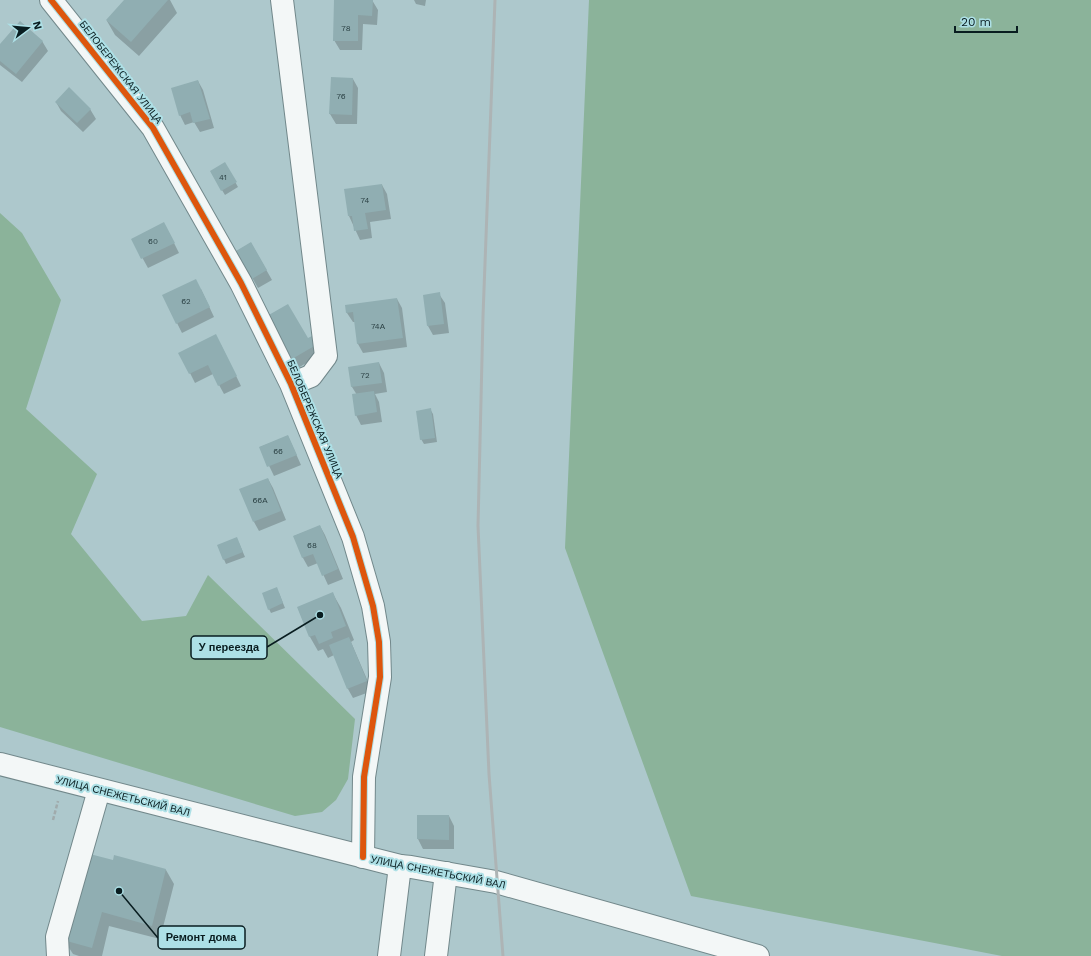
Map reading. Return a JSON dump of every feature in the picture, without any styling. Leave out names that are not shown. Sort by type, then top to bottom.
[{"type":"street","name":"БЕЛОБЕРЕЖСКАЯ УЛИЦА","points":[[51,0],[153,128],[241,283],[291,384],[353,537],[374,606],[380,642],[380,677],[364,777],[363,857]]},
{"type":"street","points":[[282,0],[326,356],[311,376],[291,384]]},
{"type":"street","name":"УЛИЦА СНЕЖЕТЬСКИЙ ВАЛ","points":[[0,764],[400,866],[496,882],[758,956]]},
{"type":"street","points":[[58,956],[57,937],[99,790]]},
{"type":"street","points":[[389,956],[400,866]]},
{"type":"street","points":[[436,956],[446,873]]},
{"type":"green space","points":[[589,0],[1091,0],[1091,956],[1002,956],[691,896],[565,548]]},
{"type":"green space","points":[[0,213],[22,233],[61,300],[26,409],[97,474],[71,534],[142,621],[186,616],[208,575],[355,719],[348,779],[336,800],[322,812],[295,816],[0,727]]},
{"type":"building","points":[[124,0],[168,0],[131,42],[106,20]]},
{"type":"building","points":[[334,0],[373,0],[372,16],[358,15],[358,41],[333,41]]},
{"type":"building","points":[[20,21],[43,41],[16,74],[0,61],[0,44]]},
{"type":"building","points":[[331,77],[353,78],[352,115],[329,114]]},
{"type":"building","points":[[198,80],[210,119],[193,123],[190,112],[179,116],[171,88]]},
{"type":"building","points":[[69,87],[91,109],[77,123],[55,102]]},
{"type":"building","points":[[225,162],[237,182],[221,191],[210,171]]},
{"type":"building","points":[[382,184],[386,210],[365,213],[368,229],[354,231],[352,216],[348,216],[344,189]]},
{"type":"building","points":[[164,222],[175,243],[141,259],[131,239]]},
{"type":"building","points":[[251,242],[267,270],[252,279],[236,251]]},
{"type":"building","points":[[196,279],[210,307],[176,324],[162,295]]},
{"type":"building","points":[[440,292],[444,324],[427,326],[423,295]]},
{"type":"building","points":[[397,298],[403,338],[357,344],[353,312],[346,313],[345,305]]},
{"type":"building","points":[[288,304],[308,338],[312,336],[316,345],[292,359],[267,316]]},
{"type":"building","points":[[216,334],[237,376],[218,386],[208,365],[189,374],[178,353]]},
{"type":"building","points":[[379,362],[382,383],[351,387],[348,367]]},
{"type":"building","points":[[374,391],[377,412],[355,416],[352,394]]},
{"type":"building","points":[[431,408],[435,438],[420,440],[416,411]]},
{"type":"building","points":[[288,435],[297,455],[267,467],[259,447]]},
{"type":"building","points":[[268,478],[281,511],[253,522],[239,489]]},
{"type":"building","points":[[320,525],[338,569],[322,576],[313,554],[302,558],[293,536]]},
{"type":"building","points":[[237,537],[243,552],[223,560],[217,545]]},
{"type":"building","points":[[277,587],[283,603],[268,610],[262,593]]},
{"type":"building","points":[[333,592],[346,626],[331,632],[333,638],[319,644],[315,635],[309,637],[297,607]]},
{"type":"building","points":[[349,637],[367,681],[347,689],[329,645]]},
{"type":"building","points":[[417,815],[449,815],[449,840],[417,839]]},
{"type":"building","points":[[86,853],[113,860],[114,855],[166,869],[152,926],[102,912],[92,948],[63,940]]},
{"type":"railway","points":[[495,0],[483,316],[478,526],[489,774],[503,956]]},
{"type":"cycle path","points":[[51,0],[153,128],[241,283],[291,384],[353,537],[373,606],[379,642],[380,677],[364,777],[363,857]]},
{"type":"place","name":"У переезда","points":[[320,615]]},
{"type":"place","name":"Ремонт дома","points":[[119,891]]}]
